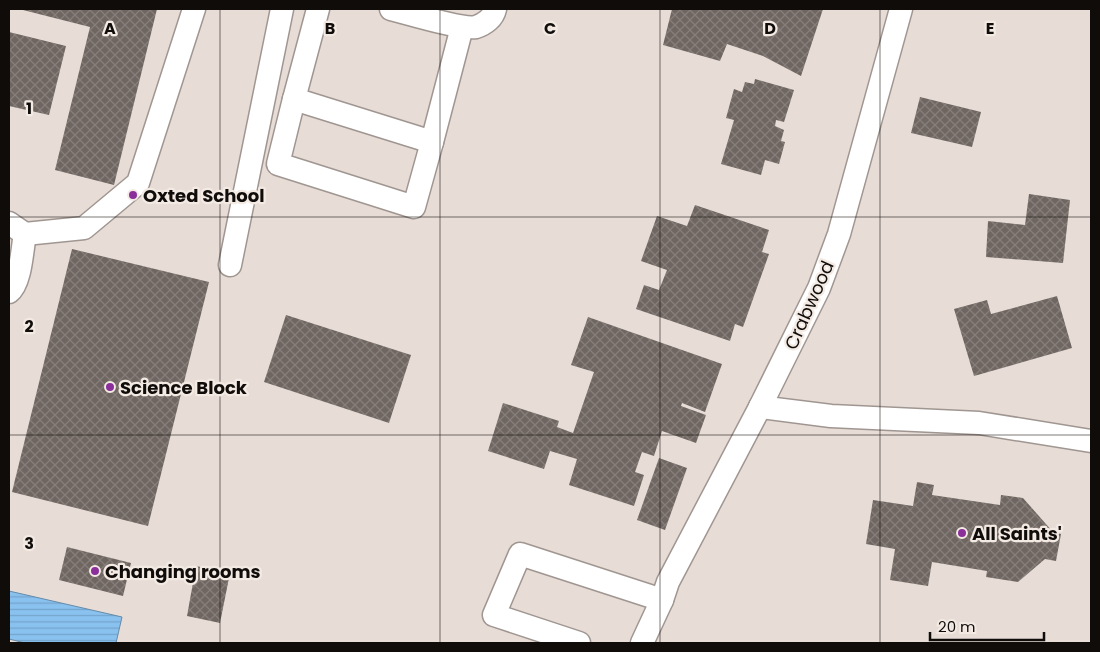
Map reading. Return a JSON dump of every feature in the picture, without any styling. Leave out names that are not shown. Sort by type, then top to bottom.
[{"type":"lane","points":[[9,292],[14,288],[20,265],[17,228],[84,228],[138,183],[194,9]]},
{"type":"lane","points":[[230,265],[282,9]]},
{"type":"lane","points":[[318,9],[278,164],[414,207],[462,27]]},
{"type":"lane","points":[[391,9],[462,27],[475,28],[485,23],[493,15],[495,9]]},
{"type":"lane","name":"Crabwood","points":[[642,643],[665,591],[819,288],[839,234],[901,9]]},
{"type":"lane","points":[[294,99],[432,142]]},
{"type":"lane","points":[[760,407],[831,416],[979,423],[1091,441]]},
{"type":"lane","points":[[569,642],[494,615],[520,554],[665,591]]},
{"type":"water","points":[[9,591],[122,617],[116,643],[25,643],[9,639]]},
{"type":"building","points":[[19,9],[157,9],[114,185],[55,170],[90,27]]},
{"type":"building","points":[[672,9],[823,9],[801,76],[763,56],[727,44],[720,61],[663,45]]},
{"type":"building","points":[[9,32],[66,46],[49,115],[9,106]]},
{"type":"building","points":[[755,79],[794,90],[784,122],[776,120],[775,126],[784,130],[781,141],[785,142],[779,164],[765,160],[761,175],[721,164],[734,120],[726,118],[734,89],[742,92],[745,82],[754,84]]},
{"type":"building","points":[[920,97],[981,112],[972,147],[911,133]]},
{"type":"building","points":[[1029,194],[1070,200],[1063,263],[986,257],[988,221],[1025,225]]},
{"type":"building","points":[[695,205],[769,230],[762,252],[769,254],[743,327],[735,324],[730,341],[636,309],[644,285],[659,290],[667,270],[641,261],[657,216],[687,226]]},
{"type":"building","name":"Science Block","points":[[72,249],[209,282],[148,526],[12,492]]},
{"type":"building","points":[[1057,296],[1072,348],[974,376],[954,309],[987,300],[991,314]]},
{"type":"building","points":[[286,315],[411,355],[389,423],[264,382]]},
{"type":"building","points":[[588,317],[722,364],[705,412],[682,403],[681,406],[706,415],[696,443],[662,431],[654,456],[642,452],[635,472],[644,475],[634,506],[569,485],[577,459],[550,451],[544,469],[488,451],[503,403],[559,421],[557,427],[573,433],[594,372],[571,365]]},
{"type":"building","points":[[659,458],[687,468],[665,530],[637,520]]},
{"type":"building","name":"All Saints'","points":[[917,482],[934,485],[932,495],[1000,505],[1001,495],[1023,498],[1053,532],[1061,534],[1056,561],[1045,559],[1018,582],[986,577],[987,571],[932,562],[928,586],[890,580],[895,549],[866,544],[873,500],[913,506]]},
{"type":"building","name":"Changing rooms","points":[[67,547],[131,563],[123,596],[59,580]]},
{"type":"building","points":[[196,566],[230,573],[220,623],[187,616]]},
{"type":"place","name":"Oxted School","points":[[133,195]]},
{"type":"place","name":"Science Block","points":[[110,387]]},
{"type":"place","name":"All Saints'","points":[[962,533]]},
{"type":"place","name":"Changing rooms","points":[[95,571]]}]
